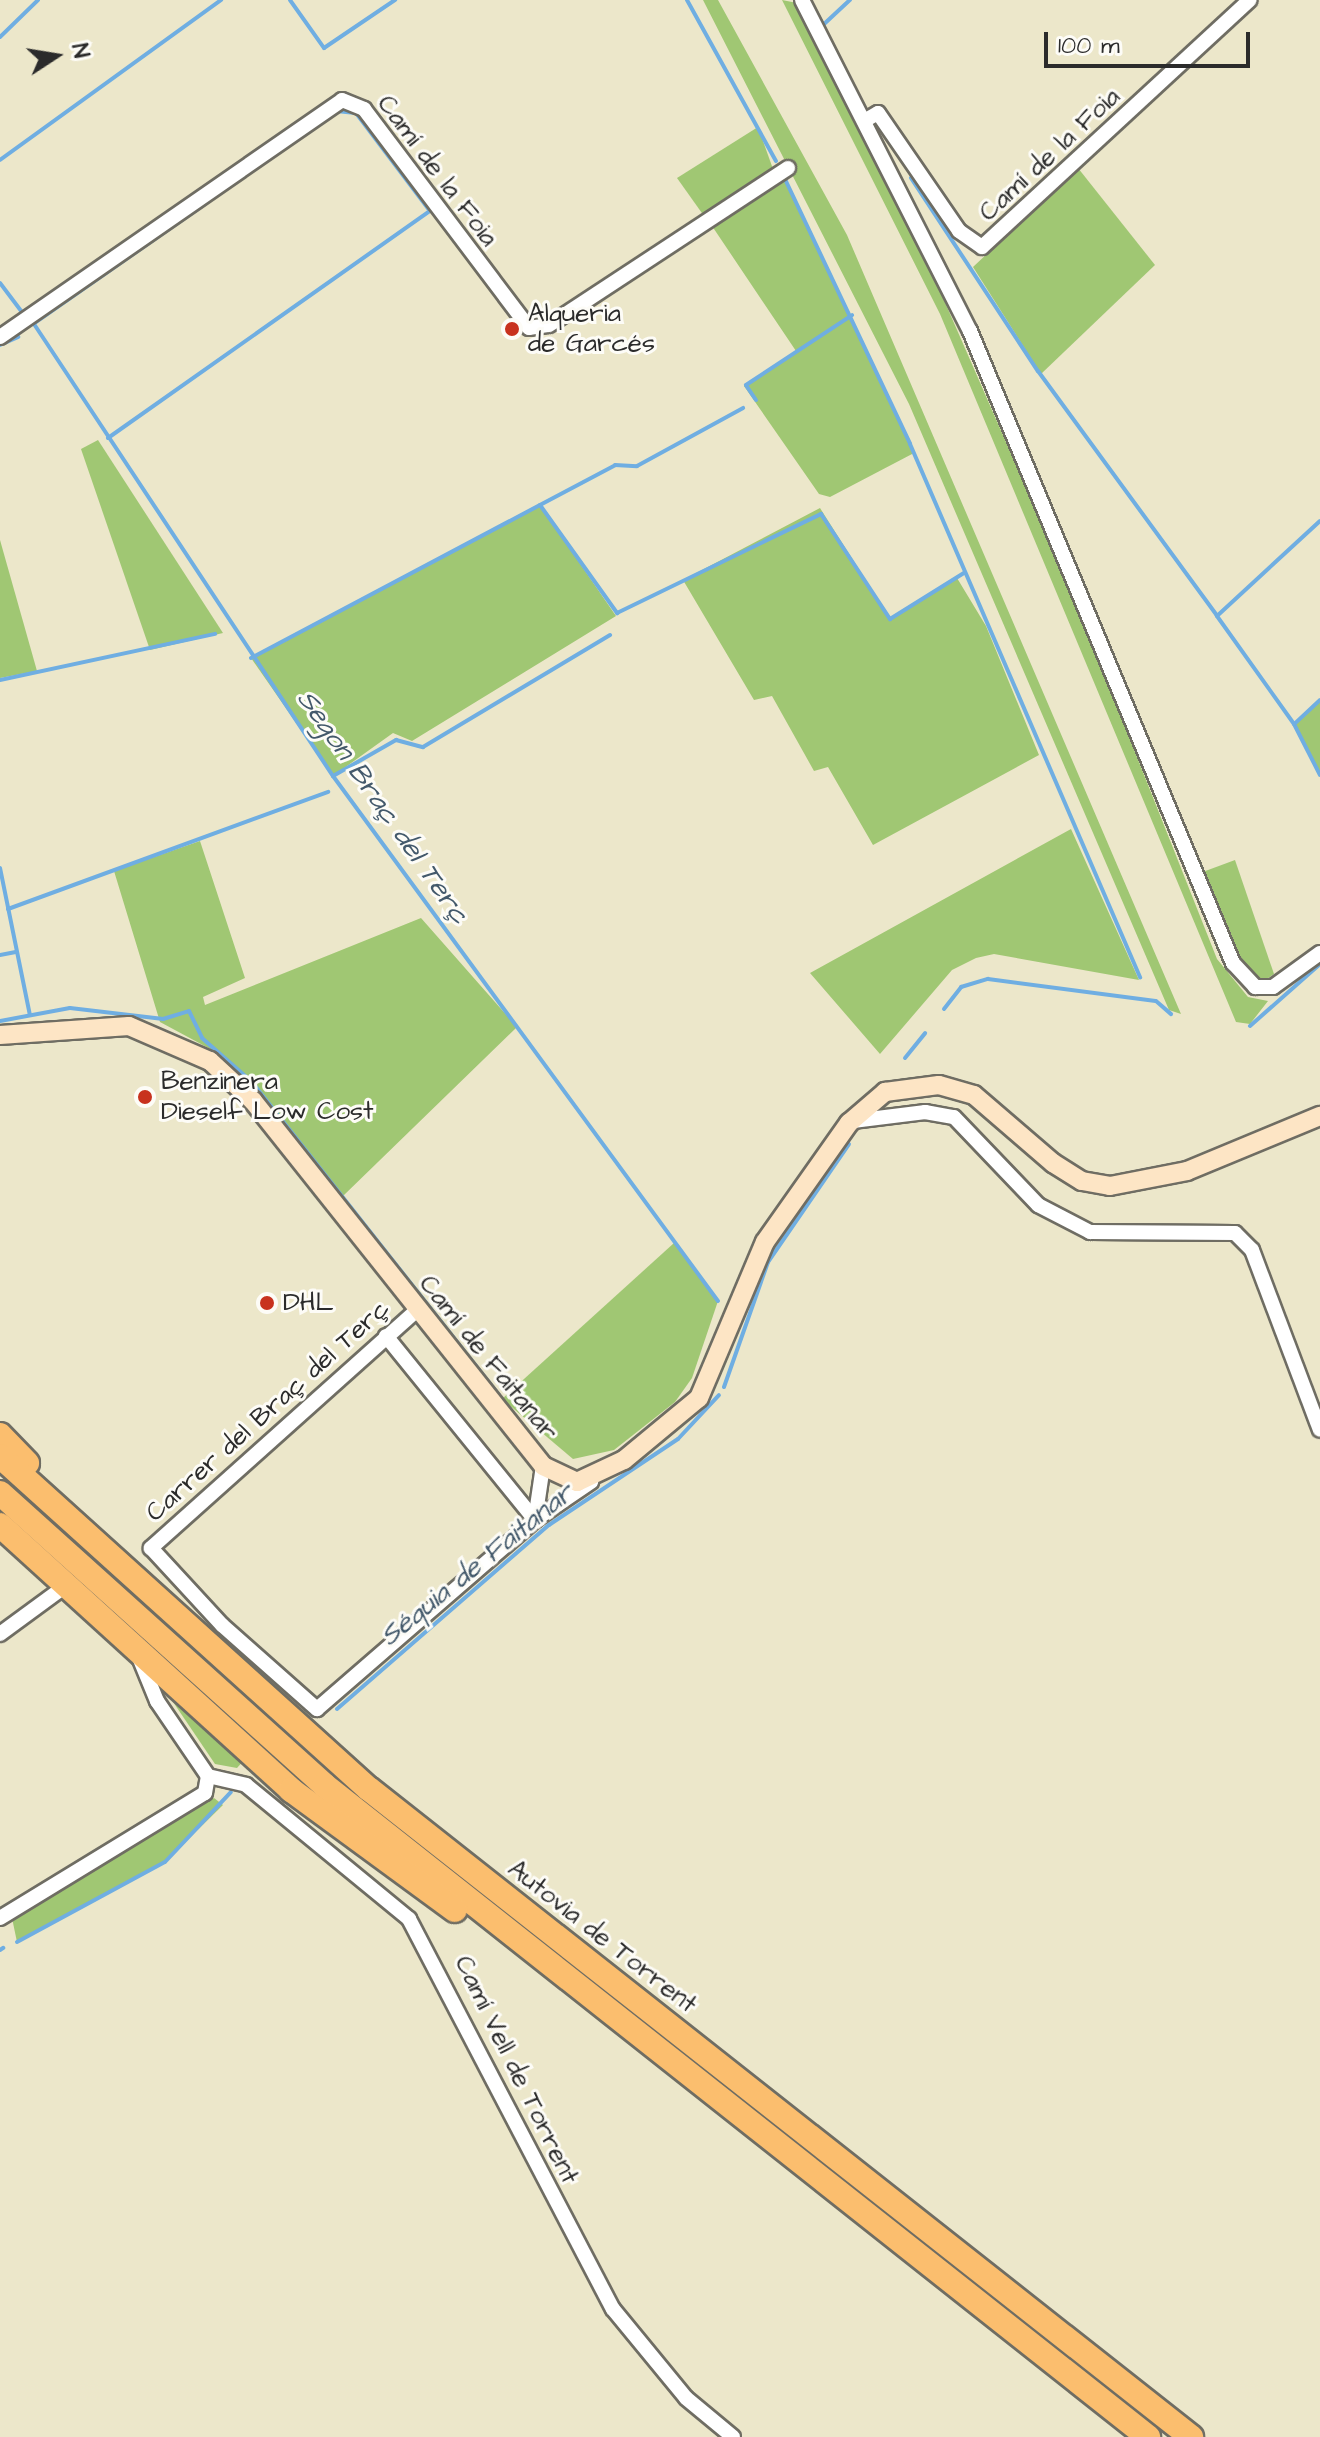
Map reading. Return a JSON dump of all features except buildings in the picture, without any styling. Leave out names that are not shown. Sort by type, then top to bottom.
[{"type":"highway","points":[[0,1435],[181,1624]]},
{"type":"highway","name":"Autovia de Torrent","points":[[0,1456],[181,1624],[369,1789],[1191,2437]]},
{"type":"highway","points":[[0,1493],[324,1785],[661,2058],[1148,2437]]},
{"type":"highway","points":[[0,1525],[64,1587],[291,1790],[661,2058]]},
{"type":"street","points":[[802,0],[970,331],[1233,963],[1255,987],[1273,987],[1320,953]]},
{"type":"street","name":"Camí de la Foia","points":[[864,121],[878,113],[959,231],[982,247],[1250,0]]},
{"type":"street","name":"Camí de la Foia","points":[[0,337],[342,100],[364,109],[529,328],[549,325],[788,168]]},
{"type":"street","name":"Camí de Faitanar","points":[[0,1035],[129,1026],[210,1061],[253,1101],[416,1311],[543,1466],[567,1481],[594,1479]]},
{"type":"street","points":[[535,1520],[667,1430],[699,1398],[765,1242],[849,1123],[885,1092],[939,1085],[974,1095],[1082,1181],[1137,1185],[1187,1171],[1320,1116]]},
{"type":"street","points":[[849,1123],[925,1112],[954,1117],[1038,1205],[1090,1232],[1235,1233],[1252,1250],[1320,1430]]},
{"type":"street","name":"Carrer del Braç del Terç","points":[[416,1311],[151,1548],[222,1625],[317,1709],[535,1520]]},
{"type":"street","points":[[386,1336],[535,1520]]},
{"type":"street","points":[[535,1520],[543,1466]]},
{"type":"street","points":[[0,1634],[64,1587]]},
{"type":"street","points":[[0,1918],[205,1793],[208,1776],[157,1701],[136,1650]]},
{"type":"street","name":"Camí Vell de Torrent","points":[[208,1776],[246,1785],[409,1919],[613,2309],[686,2398],[733,2437]]},
{"type":"green space","points":[[703,0],[718,0],[847,235],[1181,1014],[1169,1010],[909,404]]},
{"type":"green space","points":[[782,0],[797,3],[940,291],[1072,593],[1217,959],[1248,997],[1268,1001],[1250,1024],[1236,1022],[940,314]]},
{"type":"green space","points":[[758,127],[773,169],[704,216],[677,178]]},
{"type":"green space","points":[[1078,168],[1155,265],[1041,374],[973,267]]},
{"type":"green space","points":[[784,178],[914,453],[830,497],[819,494],[744,386],[796,351],[712,226]]},
{"type":"green space","points":[[98,440],[223,633],[150,650],[81,449]]},
{"type":"green space","points":[[539,504],[616,616],[412,741],[393,733],[333,776],[251,658]]},
{"type":"green space","points":[[820,508],[891,620],[957,578],[986,626],[1039,755],[873,845],[828,767],[814,771],[772,696],[754,700],[683,580]]},
{"type":"green space","points":[[0,540],[37,671],[0,678]]},
{"type":"green space","points":[[1320,699],[1320,774],[1295,723]]},
{"type":"green space","points":[[1071,829],[1139,980],[994,954],[976,958],[952,970],[880,1054],[810,973]]},
{"type":"green space","points":[[200,841],[245,978],[203,997],[205,1005],[421,918],[517,1027],[343,1196],[227,1058],[160,1022],[114,871]]},
{"type":"green space","points":[[1235,860],[1274,974],[1264,981],[1239,972],[1200,873]]},
{"type":"green space","points":[[674,1243],[718,1301],[692,1378],[675,1402],[614,1450],[573,1459],[502,1399]]},
{"type":"green space","points":[[167,1693],[245,1759],[237,1768],[215,1764]]},
{"type":"green space","points":[[214,1798],[223,1805],[165,1862],[17,1942],[12,1918]]},
{"type":"waterway","points":[[0,37],[38,0]]},
{"type":"waterway","points":[[0,160],[221,0]]},
{"type":"waterway","points":[[290,0],[324,48],[395,0]]},
{"type":"waterway","points":[[687,0],[776,161]]},
{"type":"waterway","points":[[813,6],[823,25],[850,0]]},
{"type":"waterway","points":[[108,438],[430,211],[356,113],[336,111]]},
{"type":"waterway","points":[[784,177],[910,444],[1140,977]]},
{"type":"waterway","points":[[911,178],[1038,371],[1217,616]]},
{"type":"waterway","points":[[33,324],[205,204]]},
{"type":"waterway","name":"Segon Braç del Terç","points":[[0,283],[25,316]]},
{"type":"waterway","points":[[756,400],[746,385],[852,315]]},
{"type":"waterway","name":"Segon Braç del Terç","points":[[34,324],[333,776],[718,1301]]},
{"type":"waterway","points":[[0,345],[18,337]]},
{"type":"waterway","points":[[251,658],[615,465],[637,466],[743,408]]},
{"type":"waterway","points":[[540,505],[617,613],[821,514],[890,619],[964,573]]},
{"type":"waterway","points":[[1294,724],[1217,616],[1320,521]]},
{"type":"waterway","points":[[0,680],[215,634]]},
{"type":"waterway","points":[[333,776],[396,740],[423,747],[610,635]]},
{"type":"waterway","points":[[1320,700],[1294,724],[1320,775]]},
{"type":"waterway","points":[[8,909],[328,792]]},
{"type":"waterway","points":[[0,868],[30,1015]]},
{"type":"waterway","points":[[0,955],[16,952]]},
{"type":"waterway","name":"Séquia de Faitanar","points":[[1250,1026],[1320,964]]},
{"type":"waterway","name":"Séquia de Faitanar","points":[[944,1009],[961,987],[988,979],[1156,1001],[1171,1014]]},
{"type":"waterway","points":[[0,1021],[70,1008],[163,1019],[189,1011],[202,1038],[251,1081],[499,1395]]},
{"type":"waterway","name":"Séquia de Faitanar","points":[[905,1058],[925,1033]]},
{"type":"waterway","name":"Séquia de Faitanar","points":[[724,1387],[768,1262],[849,1144]]},
{"type":"waterway","name":"Séquia de Faitanar","points":[[337,1709],[549,1525],[678,1439],[719,1395]]},
{"type":"waterway","name":"Séquia de Faitanar","points":[[17,1942],[165,1862],[231,1792]]},
{"type":"place","name":"Alqueria de Garcés","points":[[512,329]]},
{"type":"place","name":"Benzinera Dieself Low Cost","points":[[145,1097]]},
{"type":"place","name":"DHL","points":[[267,1303]]}]
